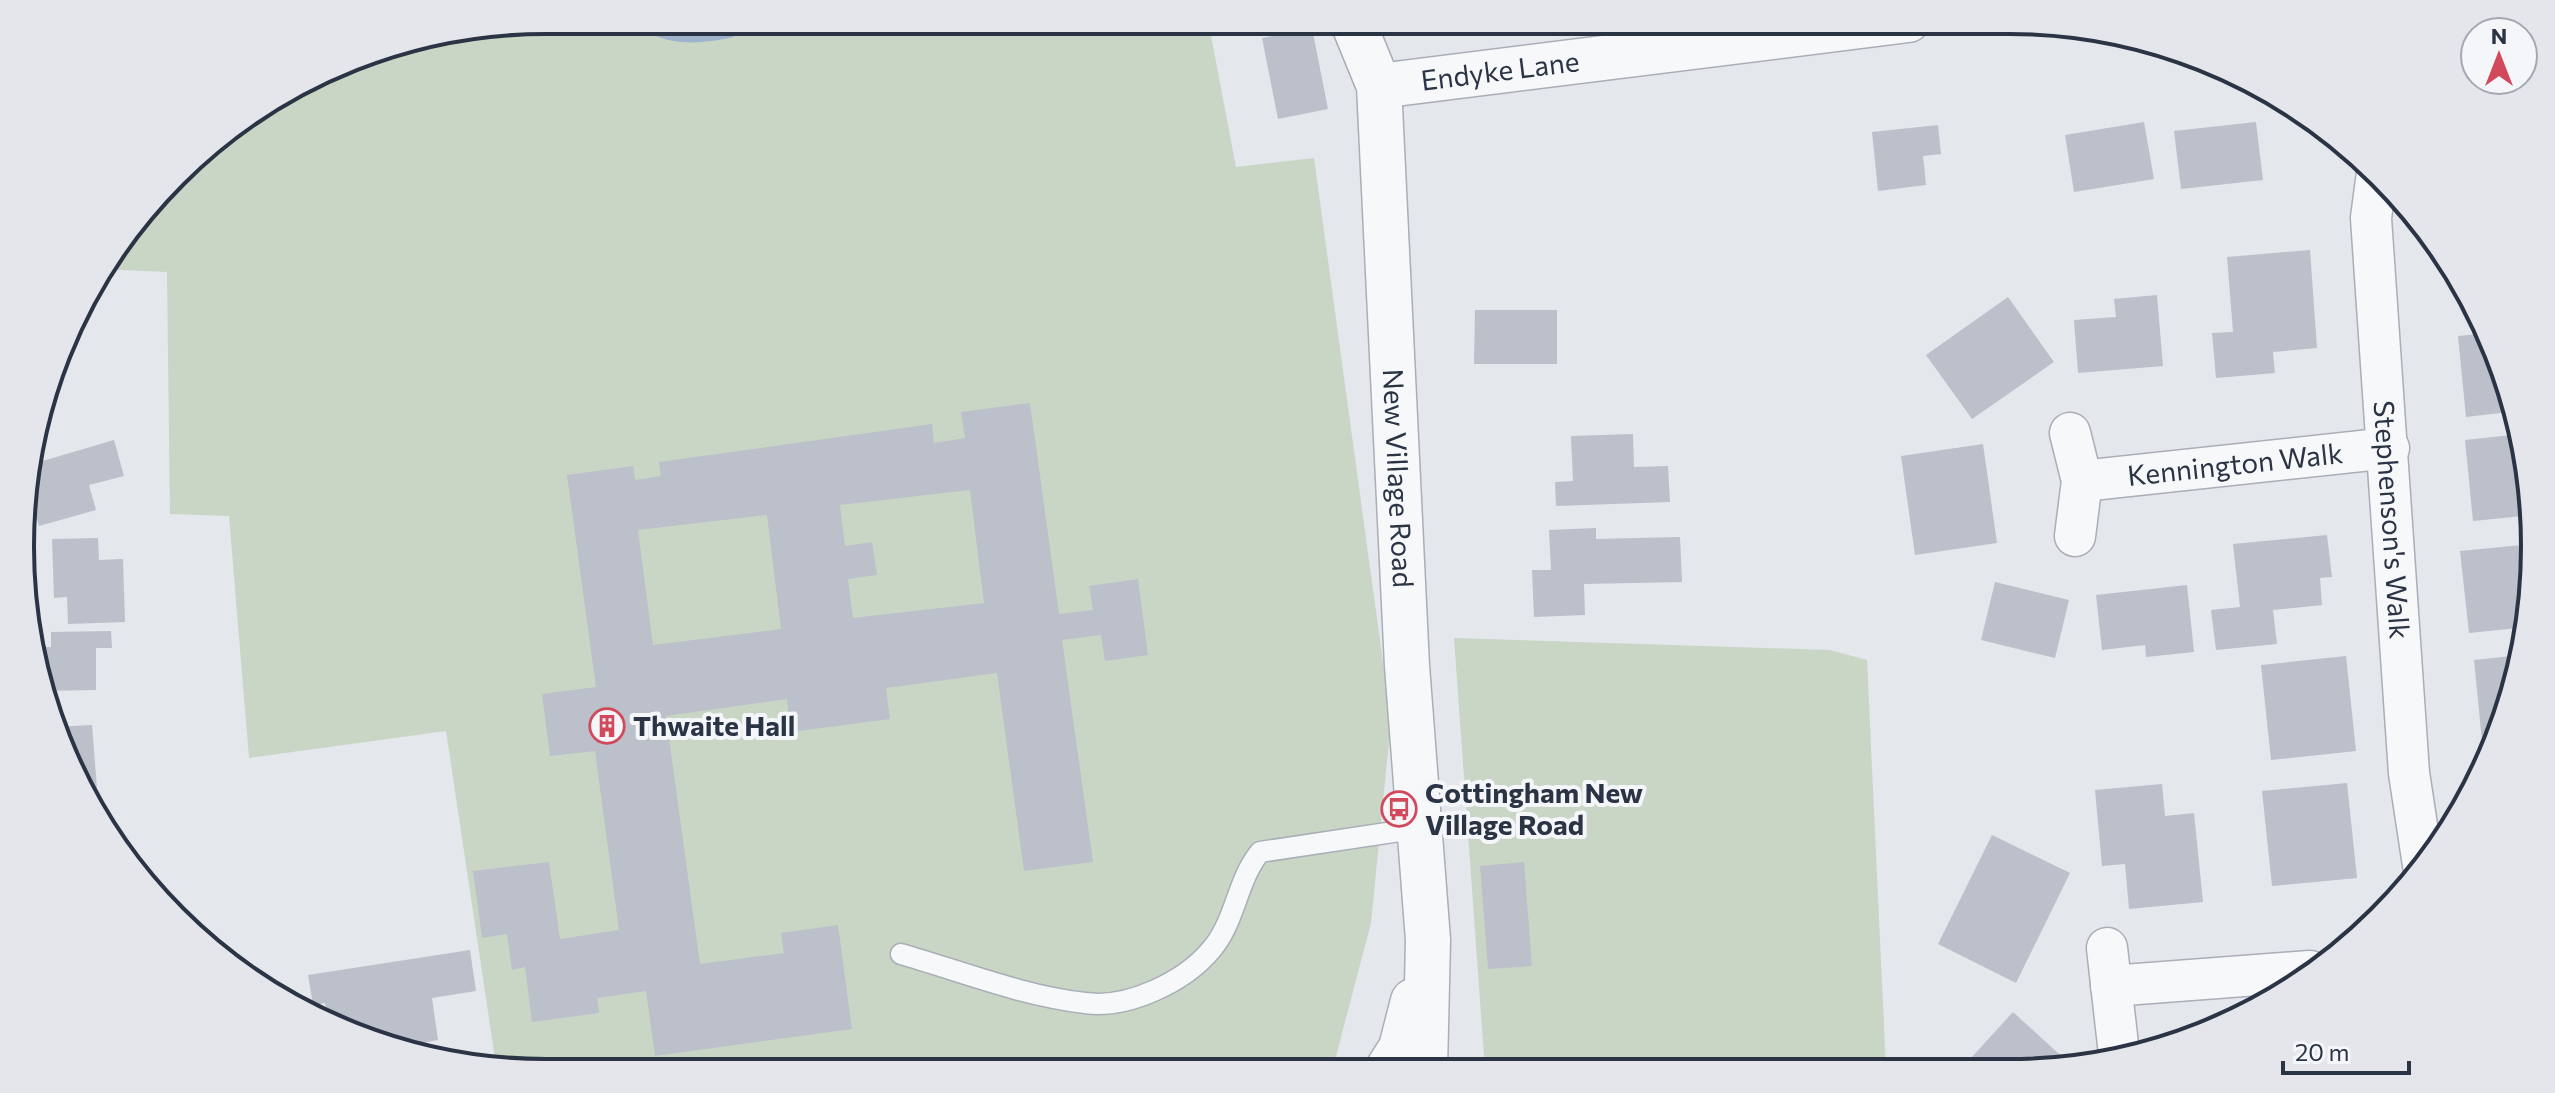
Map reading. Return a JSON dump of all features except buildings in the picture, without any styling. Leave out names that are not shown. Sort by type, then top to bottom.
[{"type":"street","name":"New Village Road","points":[[1358,34],[1379,86],[1407,666],[1428,940]]},
{"type":"street","name":"Endyke Lane","points":[[1379,86],[1796,34]]},
{"type":"street","name":"Stephenson's Walk","points":[[2375,188],[2371,218],[2409,773],[2421,850]]},
{"type":"street","points":[[2070,433],[2082,481],[2075,536]]},
{"type":"street","name":"Kennington Walk","points":[[2082,481],[2389,448]]},
{"type":"street","points":[[1394,1059],[1401,1048],[1428,940]]},
{"type":"street","points":[[1425,1059],[1428,940]]},
{"type":"street","points":[[2118,1045],[2109,967],[2296,971]]},
{"type":"lane","points":[[901,954],[1088,1004],[1145,996],[1185,975],[1213,949],[1250,864],[1260,852],[1420,828]]},
{"type":"green space","points":[[546,34],[734,37],[734,34],[1211,34],[1236,167],[1314,158],[1391,721],[1371,923],[1335,1059],[546,1059],[495,1056],[446,731],[249,758],[229,516],[170,514],[167,272],[115,270],[161,209],[209,161],[262,120],[290,103],[350,73],[414,51],[480,38]]},
{"type":"green space","points":[[1454,638],[1830,650],[1867,660],[1886,1059],[1484,1059]]},
{"type":"water","points":[[651,34],[734,34],[734,37],[678,42]]},
{"type":"place","name":"Thwaite Hall","points":[[607,726]]},
{"type":"place","name":"Cottingham New Village Road","points":[[1399,809]]}]
